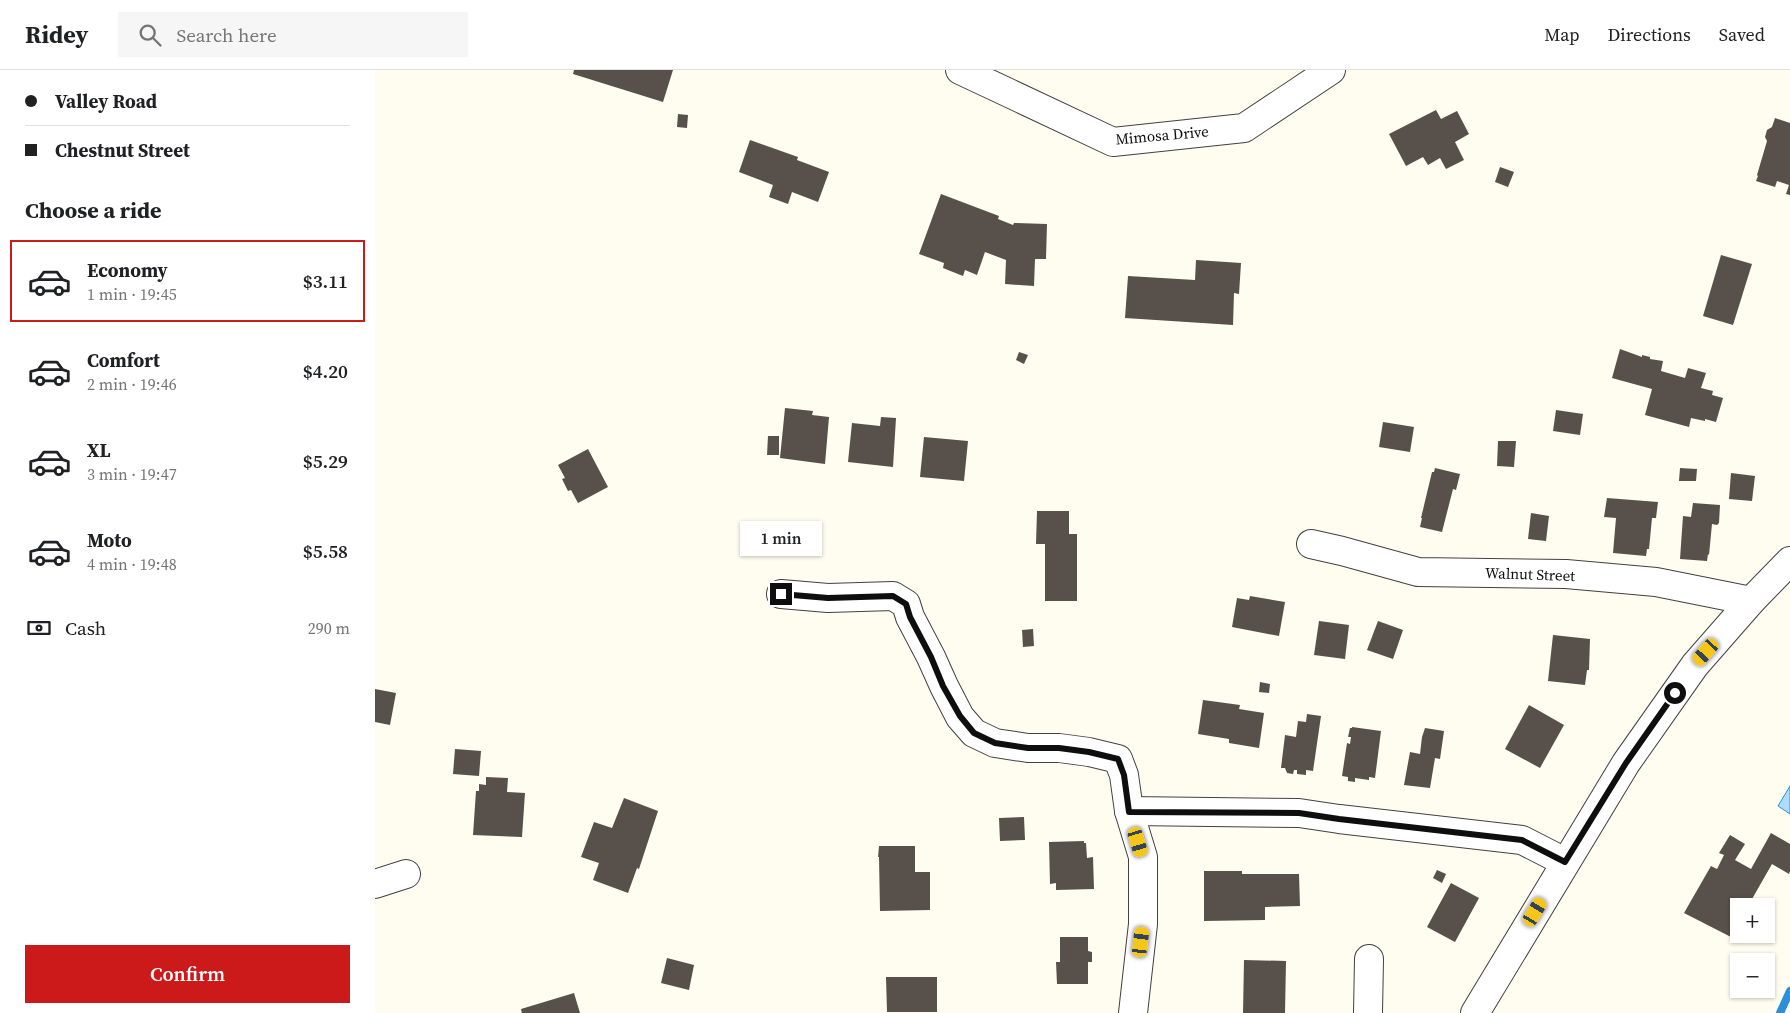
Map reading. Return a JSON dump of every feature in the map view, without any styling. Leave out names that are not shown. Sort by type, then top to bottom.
[{"type":"street","name":"Mimosa Drive","points":[[960,70],[1113,142],[1244,128],[1331,70]]},
{"type":"street","name":"Walnut Street","points":[[1311,544],[1418,572],[1566,574],[1656,582],[1751,601]]},
{"type":"street","points":[[1475,1013],[1626,763],[1695,664],[1751,601],[1790,561]]},
{"type":"street","points":[[781,594],[828,598],[893,596],[906,604],[910,617],[931,657],[943,686],[960,716],[974,733],[995,743],[1028,748],[1059,748],[1089,752],[1118,759],[1124,775],[1129,812],[1143,857],[1143,924],[1133,1013]]},
{"type":"street","points":[[1129,812],[1299,813],[1522,840],[1565,862]]},
{"type":"street","points":[[375,884],[406,874]]},
{"type":"street","points":[[1368,1013],[1369,959]]},
{"type":"water","points":[[1790,786],[1790,814],[1778,806]]},
{"type":"building","points":[[574,70],[673,70],[663,102],[573,74]]},
{"type":"building","points":[[1436,110],[1441,119],[1457,111],[1469,134],[1455,142],[1464,160],[1446,169],[1440,158],[1428,165],[1423,157],[1406,166],[1389,134]]},
{"type":"building","points":[[678,114],[688,115],[687,128],[677,127]]},
{"type":"building","points":[[1775,118],[1790,123],[1790,195],[1786,194],[1789,185],[1777,181],[1775,187],[1756,181],[1767,141],[1765,137],[1767,130],[1772,127]]},
{"type":"building","points":[[750,140],[798,157],[797,160],[829,172],[818,202],[792,192],[788,204],[769,197],[773,185],[739,172]]},
{"type":"building","points":[[1500,167],[1514,172],[1508,187],[1495,182]]},
{"type":"building","points":[[941,194],[999,216],[998,219],[1013,225],[1014,223],[1047,224],[1046,259],[1035,259],[1034,286],[1005,284],[1006,260],[985,252],[977,275],[965,270],[963,276],[943,268],[944,263],[919,254]]},
{"type":"building","points":[[1721,255],[1752,264],[1733,325],[1703,316]]},
{"type":"building","points":[[1196,260],[1241,263],[1239,294],[1234,293],[1233,325],[1125,318],[1128,276],[1195,280]]},
{"type":"building","points":[[1620,349],[1642,357],[1642,355],[1650,357],[1650,359],[1663,361],[1661,371],[1685,378],[1688,368],[1706,373],[1701,388],[1713,391],[1712,395],[1723,398],[1716,422],[1691,418],[1689,427],[1645,415],[1652,389],[1612,378]]},
{"type":"building","points":[[1019,352],[1028,355],[1024,364],[1016,360]]},
{"type":"building","points":[[785,408],[813,411],[812,415],[829,417],[825,464],[780,458]]},
{"type":"building","points":[[1556,410],[1583,414],[1580,435],[1553,431]]},
{"type":"building","points":[[881,417],[896,418],[893,467],[848,462],[852,423],[880,426]]},
{"type":"building","points":[[1383,422],[1414,427],[1410,452],[1379,447]]},
{"type":"building","points":[[768,436],[779,436],[779,455],[767,455]]},
{"type":"building","points":[[924,437],[968,441],[964,481],[920,477]]},
{"type":"building","points":[[1498,441],[1516,441],[1514,467],[1497,466]]},
{"type":"building","points":[[588,449],[608,487],[578,503],[571,490],[568,491],[562,479],[565,478],[558,465]]},
{"type":"building","points":[[1435,468],[1460,474],[1456,490],[1453,489],[1442,532],[1420,527],[1432,472],[1434,472]]},
{"type":"building","points":[[1680,468],[1697,469],[1696,481],[1679,481]]},
{"type":"building","points":[[1731,473],[1755,476],[1752,501],[1729,499]]},
{"type":"building","points":[[1607,498],[1658,502],[1656,518],[1652,518],[1649,549],[1647,549],[1646,556],[1613,553],[1616,518],[1604,517]]},
{"type":"building","points":[[1693,503],[1720,505],[1719,523],[1717,525],[1712,524],[1707,561],[1680,559],[1683,516],[1691,517]]},
{"type":"building","points":[[1037,511],[1069,511],[1069,534],[1077,534],[1077,601],[1045,601],[1045,544],[1036,544]]},
{"type":"building","points":[[1531,513],[1549,516],[1546,541],[1528,539]]},
{"type":"building","points":[[1250,596],[1285,602],[1279,636],[1232,627],[1237,598],[1249,600]]},
{"type":"building","points":[[1319,621],[1349,625],[1345,659],[1314,655]]},
{"type":"building","points":[[1378,621],[1403,630],[1393,659],[1367,650]]},
{"type":"building","points":[[1033,629],[1034,646],[1023,647],[1022,630]]},
{"type":"building","points":[[1553,635],[1590,639],[1589,670],[1587,670],[1585,685],[1548,681]]},
{"type":"building","points":[[1260,682],[1270,684],[1269,693],[1259,692]]},
{"type":"building","points":[[375,689],[396,693],[390,725],[375,722]]},
{"type":"building","points":[[1203,700],[1240,705],[1239,709],[1264,713],[1259,748],[1229,743],[1229,739],[1198,734]]},
{"type":"building","points":[[1529,705],[1564,725],[1540,768],[1505,749]]},
{"type":"building","points":[[1307,714],[1321,716],[1313,771],[1306,770],[1306,775],[1297,774],[1297,770],[1294,770],[1293,774],[1287,773],[1285,768],[1281,768],[1285,735],[1296,737],[1298,721],[1306,722]]},
{"type":"building","points":[[1352,727],[1381,731],[1375,778],[1369,777],[1369,780],[1355,778],[1355,782],[1348,781],[1348,777],[1342,776],[1347,743],[1350,744],[1351,737],[1348,737]]},
{"type":"building","points":[[1425,728],[1444,731],[1440,759],[1435,758],[1430,788],[1404,785],[1410,752],[1420,754]]},
{"type":"building","points":[[455,749],[481,751],[479,776],[453,774]]},
{"type":"building","points":[[486,777],[508,778],[507,792],[525,793],[522,837],[473,835],[476,791],[479,791],[479,784],[486,785]]},
{"type":"building","points":[[624,798],[658,811],[639,869],[637,868],[628,893],[593,880],[599,863],[581,857],[594,822],[612,828]]},
{"type":"building","points":[[1024,817],[1025,840],[1000,841],[999,818]]},
{"type":"building","points":[[1771,833],[1790,844],[1789,874],[1772,864],[1753,898],[1730,898],[1730,936],[1684,913],[1711,866],[1717,869],[1724,855],[1719,853],[1730,835],[1745,844],[1735,860],[1751,869]]},
{"type":"building","points":[[1084,841],[1086,843],[1087,858],[1093,857],[1094,889],[1056,890],[1056,883],[1050,884],[1049,842]]},
{"type":"building","points":[[879,846],[915,846],[915,872],[930,872],[930,910],[880,911]]},
{"type":"building","points":[[1437,870],[1446,874],[1442,883],[1433,878]]},
{"type":"building","points":[[1204,871],[1242,871],[1242,874],[1299,874],[1300,906],[1265,907],[1265,920],[1204,921]]},
{"type":"building","points":[[1451,883],[1479,898],[1455,942],[1427,927]]},
{"type":"building","points":[[1060,937],[1088,937],[1088,951],[1092,952],[1092,962],[1088,962],[1088,984],[1057,984],[1056,962],[1060,962]]},
{"type":"building","points":[[667,958],[694,965],[689,990],[661,983]]},
{"type":"building","points":[[1244,960],[1286,961],[1285,1013],[1243,1013]]},
{"type":"building","points":[[886,977],[937,977],[937,1012],[887,1012]]},
{"type":"building","points":[[574,993],[580,1013],[522,1013],[521,1009]]},
{"type":"waterway","points":[[1780,1013],[1790,991]]},
{"type":"route","points":[[781,594],[828,598],[893,596],[906,604],[910,617],[931,657],[943,686],[960,716],[974,733],[995,743],[1028,748],[1059,748],[1089,752],[1118,759],[1124,775],[1129,812],[1227,811],[1299,813],[1522,840],[1565,862],[1626,763],[1675,693]]}]
